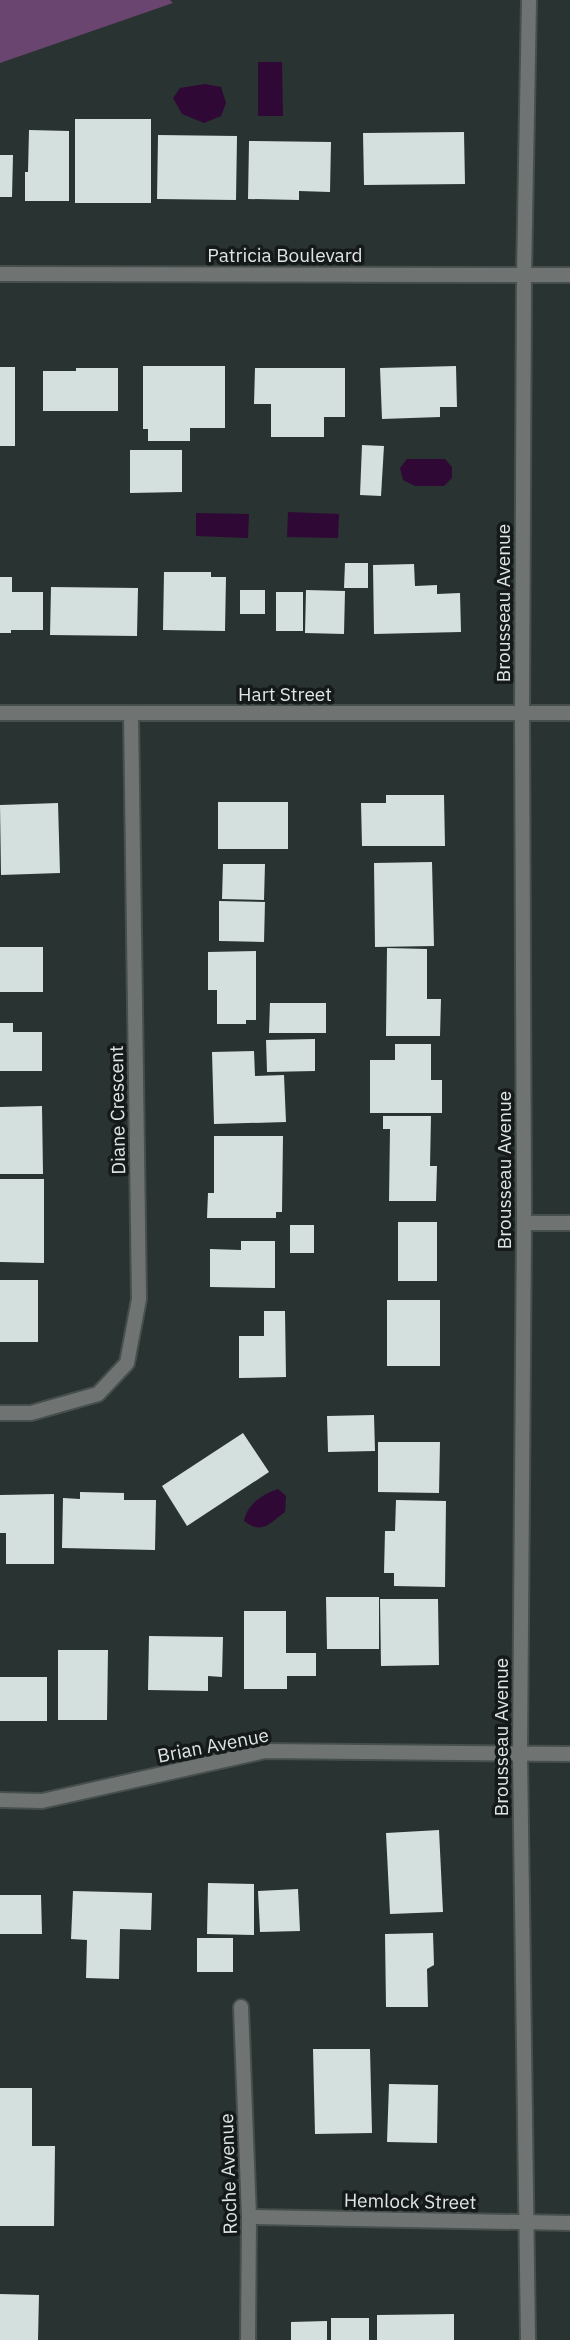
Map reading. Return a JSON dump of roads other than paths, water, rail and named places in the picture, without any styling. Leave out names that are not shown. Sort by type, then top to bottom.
[{"type":"street","name":"Brousseau Avenue","points":[[528,2340],[520,1754],[524,1223],[524,275],[529,0]]},
{"type":"street","name":"Patricia Boulevard","points":[[0,274],[570,275]]},
{"type":"street","name":"Hart Street","points":[[0,713],[570,713]]},
{"type":"street","name":"Diane Crescent","points":[[0,1413],[31,1413],[98,1394],[127,1363],[139,1299],[131,713]]},
{"type":"street","points":[[524,1223],[570,1223]]},
{"type":"street","name":"Brian Avenue","points":[[0,1800],[42,1801],[265,1751],[570,1754]]},
{"type":"street","name":"Roche Avenue","points":[[241,2007],[249,2217],[248,2340]]},
{"type":"street","name":"Hemlock Street","points":[[249,2217],[570,2223]]}]
